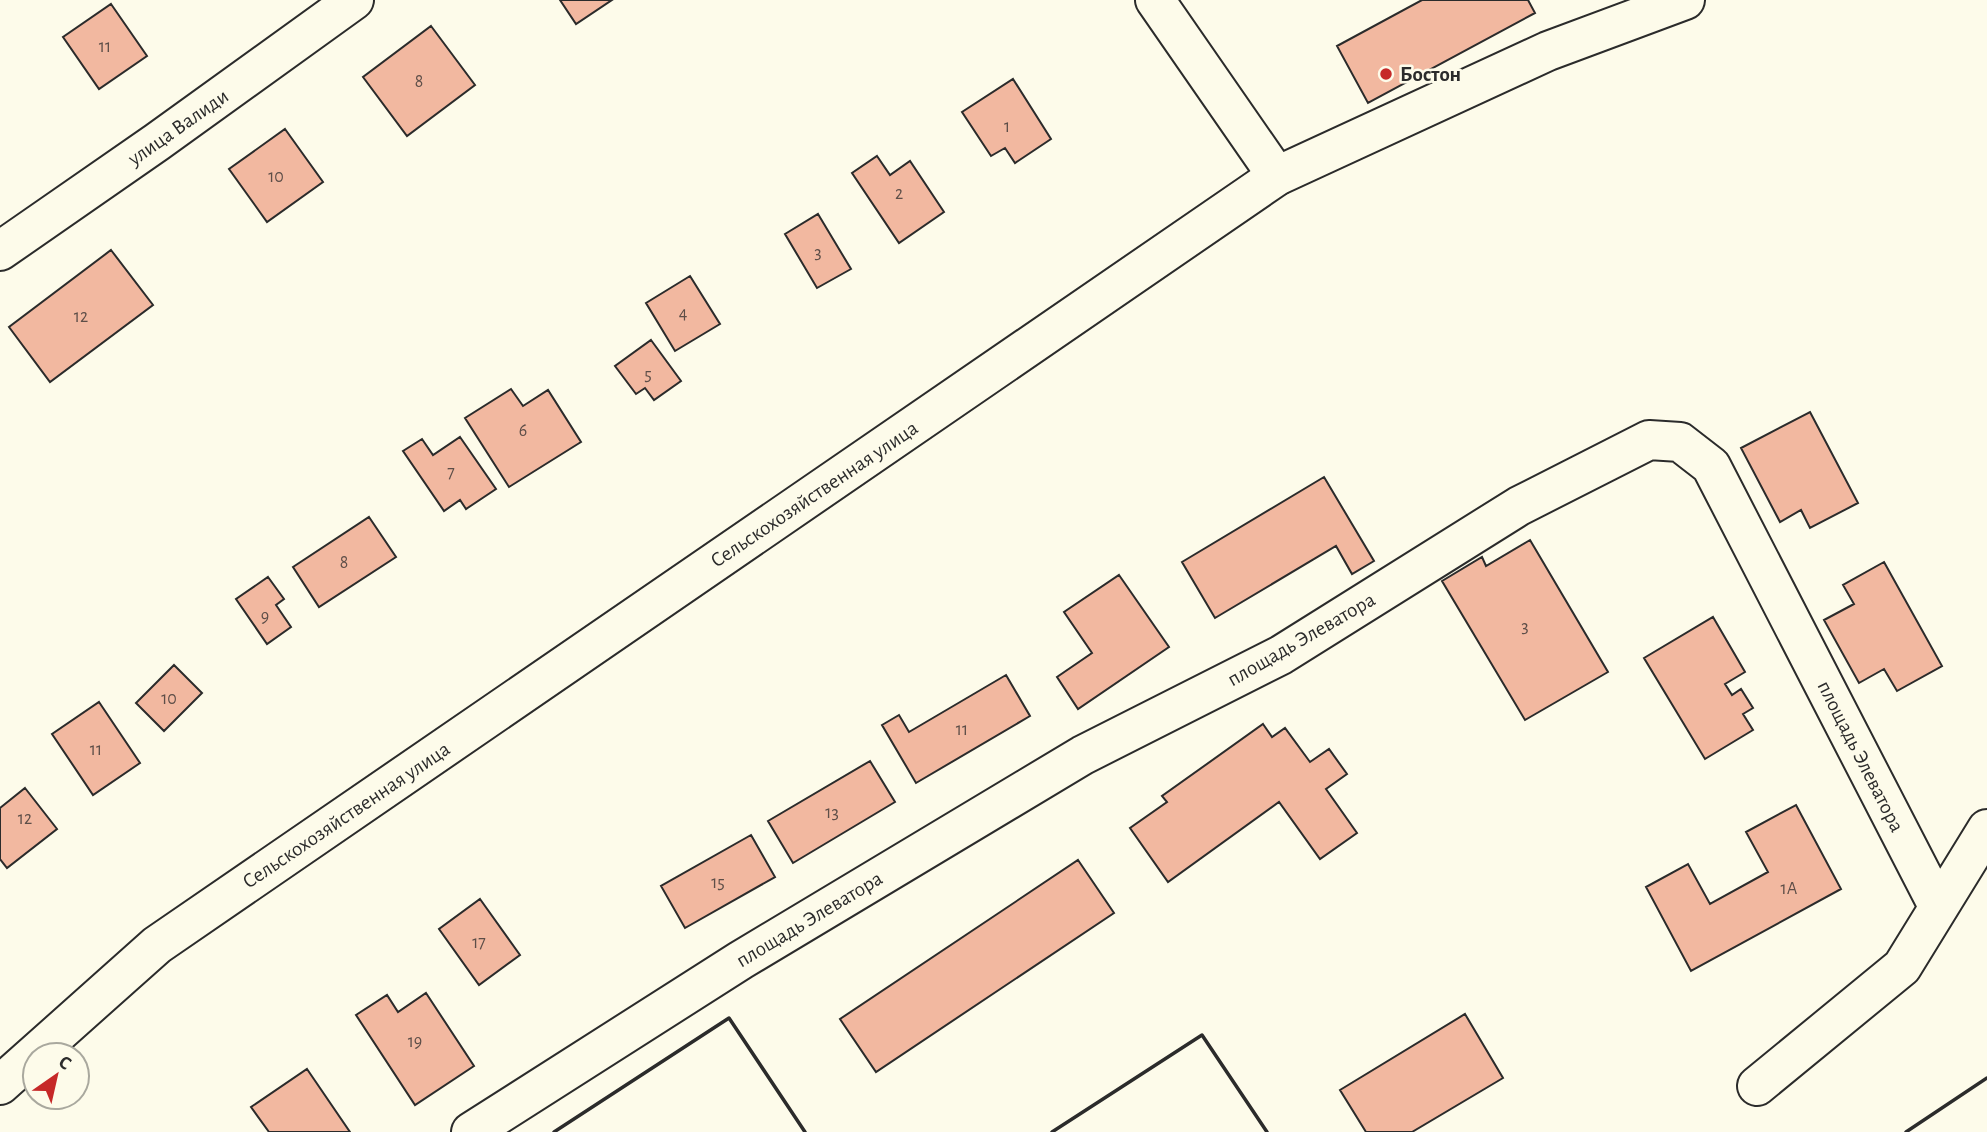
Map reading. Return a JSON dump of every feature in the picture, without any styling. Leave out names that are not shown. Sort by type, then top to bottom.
[{"type":"street","name":"улица Валиди","points":[[0,251],[354,0]]},
{"type":"street","points":[[1155,0],[1277,176]]},
{"type":"street","name":"Сельскохозяйственная улица","points":[[0,1084],[157,945],[1277,176],[1548,51],[1685,0]]},
{"type":"street","name":"площадь Элеватора","points":[[471,1132],[741,960],[1083,755],[1281,655],[1519,506],[1649,440],[1680,442],[1711,466],[1938,906]]},
{"type":"street","points":[[1757,1086],[1902,967],[1987,829]]},
{"type":"building","points":[[560,0],[612,0],[576,24]]},
{"type":"building","name":"Бостон","points":[[1422,0],[1528,0],[1535,13],[1368,103],[1337,46]]},
{"type":"building","points":[[111,4],[147,56],[99,89],[63,37]]},
{"type":"building","points":[[431,26],[475,85],[407,136],[363,77]]},
{"type":"building","points":[[1013,79],[1051,139],[1015,163],[1005,148],[991,156],[962,112]]},
{"type":"building","points":[[285,129],[323,182],[267,222],[229,169]]},
{"type":"building","points":[[877,156],[890,175],[910,161],[944,212],[899,243],[852,173]]},
{"type":"building","points":[[818,214],[851,269],[817,288],[785,234]]},
{"type":"building","points":[[111,250],[153,305],[50,382],[9,327]]},
{"type":"building","points":[[690,276],[720,324],[675,351],[646,303]]},
{"type":"building","points":[[651,340],[681,381],[654,400],[645,388],[636,394],[615,366]]},
{"type":"building","points":[[511,389],[523,406],[548,390],[581,442],[509,487],[465,418]]},
{"type":"building","points":[[1810,412],[1858,503],[1810,528],[1801,510],[1780,522],[1741,448]]},
{"type":"building","points":[[460,437],[496,489],[466,509],[460,500],[444,511],[403,451],[422,439],[433,455]]},
{"type":"building","points":[[1324,477],[1374,561],[1352,574],[1336,546],[1215,618],[1182,562]]},
{"type":"building","points":[[369,517],[396,557],[319,607],[293,567]]},
{"type":"building","points":[[1530,540],[1608,672],[1525,720],[1442,581],[1482,557],[1486,566]]},
{"type":"building","points":[[1884,562],[1942,666],[1897,691],[1884,669],[1859,683],[1824,620],[1854,604],[1843,585]]},
{"type":"building","points":[[1119,575],[1169,647],[1078,709],[1057,677],[1092,653],[1064,612]]},
{"type":"building","points":[[268,577],[284,599],[276,605],[291,627],[267,644],[236,599]]},
{"type":"building","points":[[1713,617],[1745,672],[1725,684],[1732,695],[1741,689],[1753,708],[1743,714],[1753,730],[1705,759],[1644,658]]},
{"type":"building","points":[[174,665],[202,693],[164,731],[136,703]]},
{"type":"building","points":[[1006,675],[1030,716],[916,783],[882,725],[899,715],[909,732]]},
{"type":"building","points":[[99,702],[140,763],[93,795],[52,734]]},
{"type":"building","points":[[1263,724],[1272,737],[1285,728],[1310,762],[1329,749],[1347,774],[1326,789],[1357,833],[1320,859],[1279,802],[1168,882],[1130,828],[1167,802],[1162,796]]},
{"type":"building","points":[[870,761],[895,802],[793,863],[768,821]]},
{"type":"building","points":[[25,788],[57,829],[7,868],[0,859],[0,808]]},
{"type":"building","points":[[1796,805],[1841,889],[1691,971],[1646,887],[1688,864],[1710,904],[1768,872],[1746,832]]},
{"type":"building","points":[[751,835],[775,877],[685,928],[661,886]]},
{"type":"building","points":[[1078,860],[1114,913],[876,1072],[840,1019]]},
{"type":"building","points":[[480,899],[520,955],[479,985],[439,929]]},
{"type":"building","points":[[426,993],[474,1066],[415,1105],[356,1015],[387,995],[398,1012]]},
{"type":"building","points":[[1465,1014],[1503,1078],[1412,1132],[1366,1132],[1340,1090]]},
{"type":"building","points":[[307,1069],[350,1132],[269,1132],[251,1107]]},
{"type":"wall","points":[[554,1132],[729,1018],[805,1132]]},
{"type":"wall","points":[[1052,1132],[1202,1035],[1267,1132]]},
{"type":"wall","points":[[1906,1132],[1987,1078]]},
{"type":"place","name":"Бостон","points":[[1386,74]]}]
